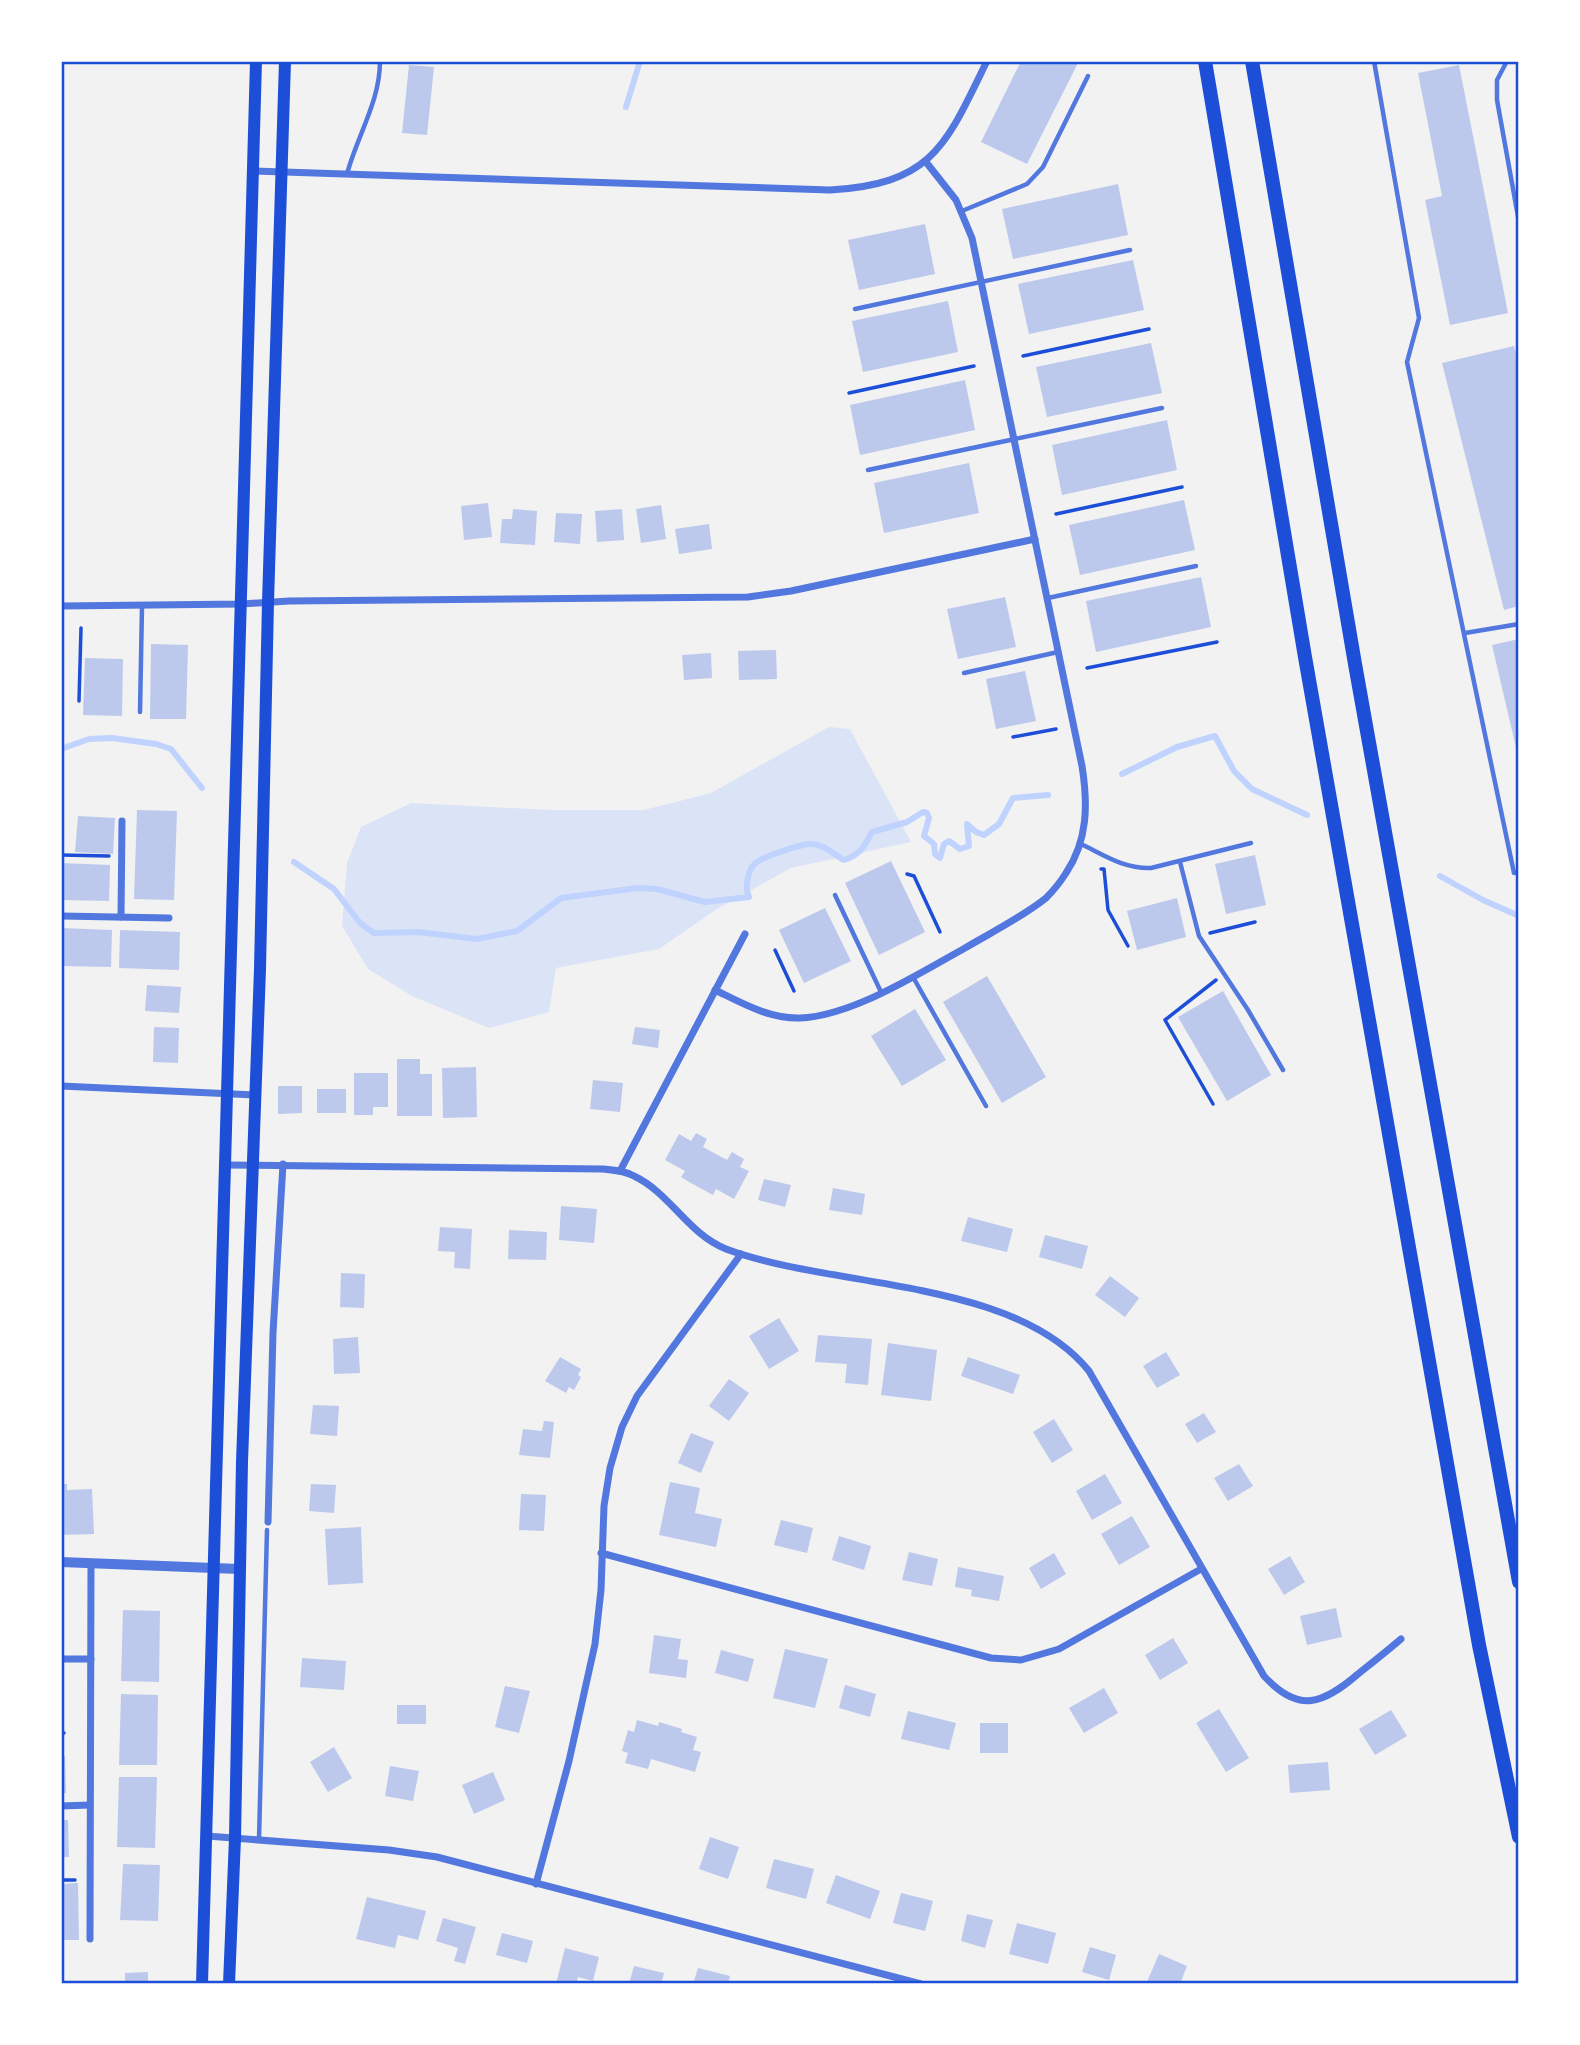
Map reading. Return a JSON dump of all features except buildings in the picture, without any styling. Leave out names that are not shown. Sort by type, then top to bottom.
[{"type":"highway","points":[[1205,61],[1308,670],[1479,1645],[1519,1837]]},
{"type":"highway","points":[[1252,61],[1353,650],[1519,1582]]},
{"type":"main road","points":[[202,1984],[256,61]]},
{"type":"main road","points":[[229,1984],[285,61]]},
{"type":"street","points":[[253,171],[856,189],[905,174],[926,162],[954,129],[987,61]]},
{"type":"street","points":[[715,990],[756,1010],[799,1018],[820,1016],[881,992],[1020,917],[1048,896],[1066,873],[1081,844],[1086,792],[972,238],[962,211],[949,189],[926,162]]},
{"type":"street","points":[[61,606],[748,597],[791,591],[1035,540]]},
{"type":"street","points":[[121,917],[122,821]]},
{"type":"street","points":[[61,916],[169,918]]},
{"type":"street","points":[[620,1171],[745,934]]},
{"type":"street","points":[[61,1086],[255,1095]]},
{"type":"street","points":[[268,1526],[273,1333],[283,1164]]},
{"type":"street","points":[[226,1165],[620,1171],[635,1176],[651,1188],[709,1241],[741,1254],[784,1266],[940,1296],[1024,1320],[1050,1335],[1088,1371],[1264,1676],[1284,1695],[1313,1702],[1329,1697],[1401,1639]]},
{"type":"street","points":[[536,1884],[590,1671],[601,1590],[604,1506],[610,1468],[637,1396],[741,1254]]},
{"type":"street","points":[[601,1553],[991,1657],[1021,1660],[1059,1649],[1080,1639],[1201,1569]]},
{"type":"street","points":[[61,1562],[239,1569]]},
{"type":"street","points":[[90,1939],[91,1563]]},
{"type":"street","points":[[61,1659],[91,1659]]},
{"type":"street","points":[[61,1806],[90,1805]]},
{"type":"street","points":[[207,1836],[413,1853],[921,1984]]},
{"type":"lane","points":[[347,174],[352,154],[371,113],[380,76],[380,61]]},
{"type":"lane","points":[[1374,61],[1419,318],[1407,362],[1514,873],[1519,872]]},
{"type":"lane","points":[[1507,61],[1497,80],[1497,100],[1519,222]]},
{"type":"lane","points":[[962,211],[1027,184],[1043,167],[1088,76]]},
{"type":"lane","points":[[855,309],[1130,250]]},
{"type":"lane","points":[[868,470],[1162,408]]},
{"type":"lane","points":[[1048,598],[1196,566]]},
{"type":"lane","points":[[140,712],[142,605]]},
{"type":"lane","points":[[1465,633],[1519,624]]},
{"type":"lane","points":[[964,673],[1059,652]]},
{"type":"lane","points":[[1081,844],[1135,869],[1180,862],[1251,843]]},
{"type":"lane","points":[[1180,862],[1199,936],[1248,1010],[1283,1070]]},
{"type":"lane","points":[[835,895],[881,992]]},
{"type":"lane","points":[[913,977],[986,1106]]},
{"type":"lane","points":[[259,1840],[268,1526]]},
{"type":"path","points":[[1023,356],[1149,329]]},
{"type":"path","points":[[849,393],[974,366]]},
{"type":"path","points":[[1056,514],[1182,487]]},
{"type":"path","points":[[79,701],[81,628]]},
{"type":"path","points":[[1087,668],[1217,642]]},
{"type":"path","points":[[1013,737],[1056,729]]},
{"type":"path","points":[[61,855],[115,856]]},
{"type":"path","points":[[1101,868],[1104,869],[1108,911],[1128,946]]},
{"type":"path","points":[[907,874],[914,876],[940,932]]},
{"type":"path","points":[[1210,933],[1255,922]]},
{"type":"path","points":[[775,950],[794,991]]},
{"type":"path","points":[[1213,1104],[1165,1020],[1217,979]]},
{"type":"path","points":[[61,1880],[75,1880]]},
{"type":"shaded area","points":[[829,727],[850,729],[911,842],[791,868],[717,909],[659,949],[556,968],[549,1012],[489,1028],[412,996],[368,969],[342,926],[347,863],[361,827],[411,803],[551,810],[644,810],[711,793]]},
{"type":"waterway","points":[[626,107],[640,61]]},
{"type":"waterway","points":[[1122,774],[1177,747],[1215,736],[1234,771],[1252,789],[1307,815]]},
{"type":"waterway","points":[[61,749],[89,739],[112,738],[156,744],[171,749],[202,788]]},
{"type":"waterway","points":[[294,862],[334,889],[360,923],[374,933],[418,932],[477,939],[517,931],[561,898],[638,888],[657,889],[705,902],[749,897],[749,873],[761,860],[809,844],[823,847],[844,860],[861,850],[872,832],[907,822],[923,812],[927,813],[929,818],[924,836],[934,844],[935,854],[940,858],[944,844],[949,841],[960,849],[969,846],[967,824],[984,835],[999,824],[1013,798],[1048,795]]},
{"type":"waterway","points":[[1440,876],[1519,916]]}]
